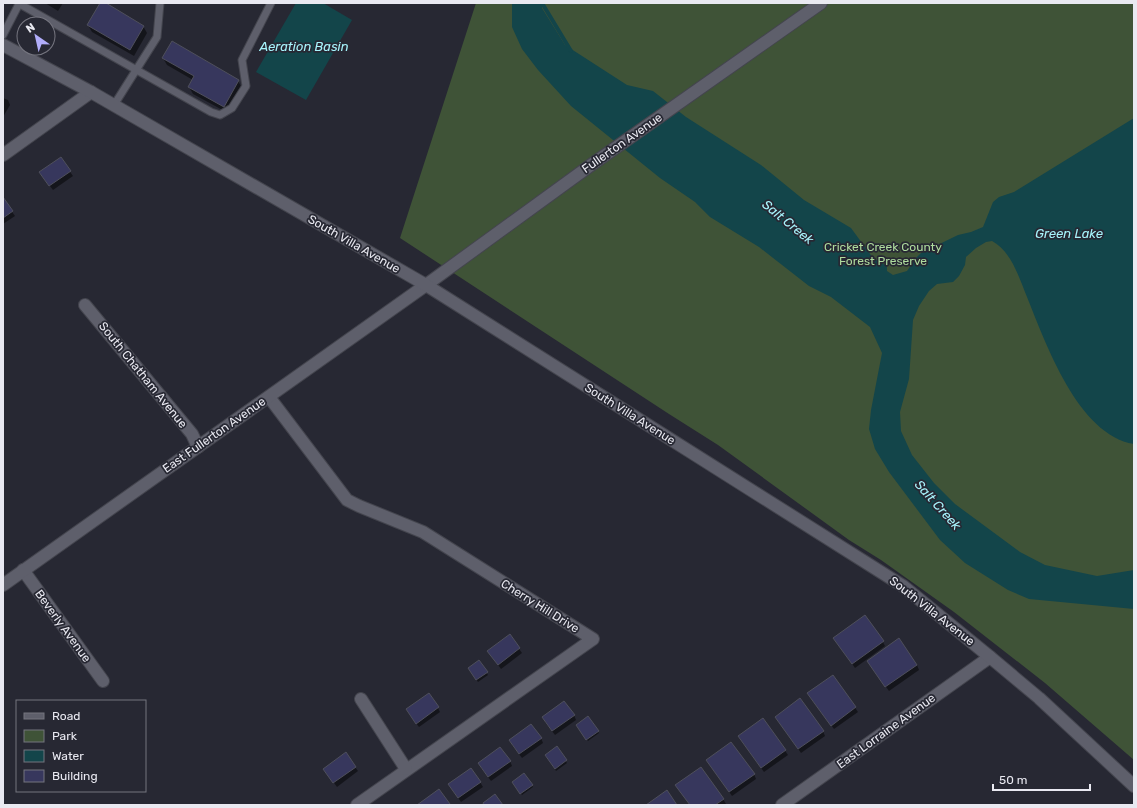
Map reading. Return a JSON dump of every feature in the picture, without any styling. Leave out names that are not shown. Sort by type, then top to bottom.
[{"type":"street","name":"Fullerton Avenue","points":[[426,285],[591,165],[819,4]]},
{"type":"street","name":"South Villa Avenue","points":[[3,45],[114,105],[426,285],[903,586],[990,656],[1039,698],[1134,786]]},
{"type":"street","points":[[3,155],[91,92]]},
{"type":"street","name":"East Fullerton Avenue","points":[[3,585],[426,285]]},
{"type":"street","name":"South Chatham Avenue","points":[[85,305],[192,434],[198,446]]},
{"type":"street","name":"Cherry Hill Drive","points":[[269,397],[346,500],[423,532],[593,639],[406,769],[357,805]]},
{"type":"street","name":"Beverly Avenue","points":[[23,570],[103,681]]},
{"type":"street","name":"East Lorraine Avenue","points":[[782,805],[990,656]]},
{"type":"street","points":[[361,699],[406,769]]},
{"type":"lane","points":[[3,35],[19,3],[211,112],[220,115],[232,108],[246,86],[242,60],[271,3]]},
{"type":"lane","points":[[114,105],[157,37],[160,3]]},
{"type":"green space","name":"Cricket Creek County Forest Preserve","points":[[476,3],[1134,3],[1134,760],[1045,683],[954,612],[881,560],[849,540],[718,445],[400,238]]},
{"type":"water","name":"Aeration Basin","points":[[296,3],[323,3],[352,20],[306,100],[256,72]]},
{"type":"water","name":"Green Lake","points":[[512,3],[542,3],[542,8],[565,45],[627,85],[653,91],[686,117],[761,165],[804,200],[851,228],[873,258],[887,266],[887,271],[893,275],[907,271],[921,253],[958,235],[983,227],[993,202],[999,197],[1014,192],[1134,118],[1134,444],[1114,437],[1096,424],[1081,406],[1054,362],[1014,266],[1005,252],[992,241],[986,242],[976,248],[966,257],[965,265],[959,276],[953,282],[937,284],[929,291],[919,306],[913,320],[909,379],[900,412],[901,431],[912,455],[934,483],[955,504],[1020,552],[1045,565],[1097,576],[1134,570],[1134,609],[1029,599],[1008,590],[965,563],[940,540],[889,472],[875,449],[869,429],[871,410],[882,353],[870,327],[831,297],[809,286],[759,247],[710,217],[695,202],[660,178],[571,106],[538,70],[522,49],[512,27]]},
{"type":"building","points":[[100,3],[106,3],[144,26],[130,50],[87,25]]},
{"type":"building","points":[[172,41],[239,80],[224,107],[188,87],[194,76],[162,58]]},
{"type":"building","points":[[61,157],[71,171],[49,186],[39,172]]},
{"type":"building","points":[[3,197],[13,211],[3,218]]},
{"type":"building","points":[[865,615],[884,641],[852,664],[833,638]]},
{"type":"building","points":[[510,634],[520,648],[498,665],[487,651]]},
{"type":"building","points":[[899,638],[917,665],[885,687],[867,661]]},
{"type":"building","points":[[479,660],[488,672],[476,680],[468,668]]},
{"type":"building","points":[[833,675],[856,707],[831,726],[807,693]]},
{"type":"building","points":[[429,693],[439,707],[416,724],[406,709]]},
{"type":"building","points":[[800,698],[824,731],[798,749],[775,717]]},
{"type":"building","points":[[564,701],[575,715],[552,731],[542,717]]},
{"type":"building","points":[[588,716],[599,731],[586,740],[576,725]]},
{"type":"building","points":[[763,718],[786,750],[761,768],[738,736]]},
{"type":"building","points":[[531,724],[542,738],[519,754],[509,740]]},
{"type":"building","points":[[731,742],[755,774],[729,792],[706,760]]},
{"type":"building","points":[[557,746],[567,760],[555,769],[545,755]]},
{"type":"building","points":[[500,747],[511,761],[488,777],[478,763]]},
{"type":"building","points":[[346,752],[356,767],[333,783],[323,769]]},
{"type":"building","points":[[701,767],[724,799],[715,805],[690,805],[675,785]]},
{"type":"building","points":[[471,768],[481,782],[458,798],[448,784]]},
{"type":"building","points":[[524,773],[533,785],[520,794],[512,782]]},
{"type":"building","points":[[439,789],[450,804],[417,805]]},
{"type":"building","points":[[667,790],[677,805],[646,805]]},
{"type":"building","points":[[495,794],[503,805],[484,805],[483,803]]},
{"type":"waterway","name":"Salt Creek","points":[[542,3],[571,51]]}]
